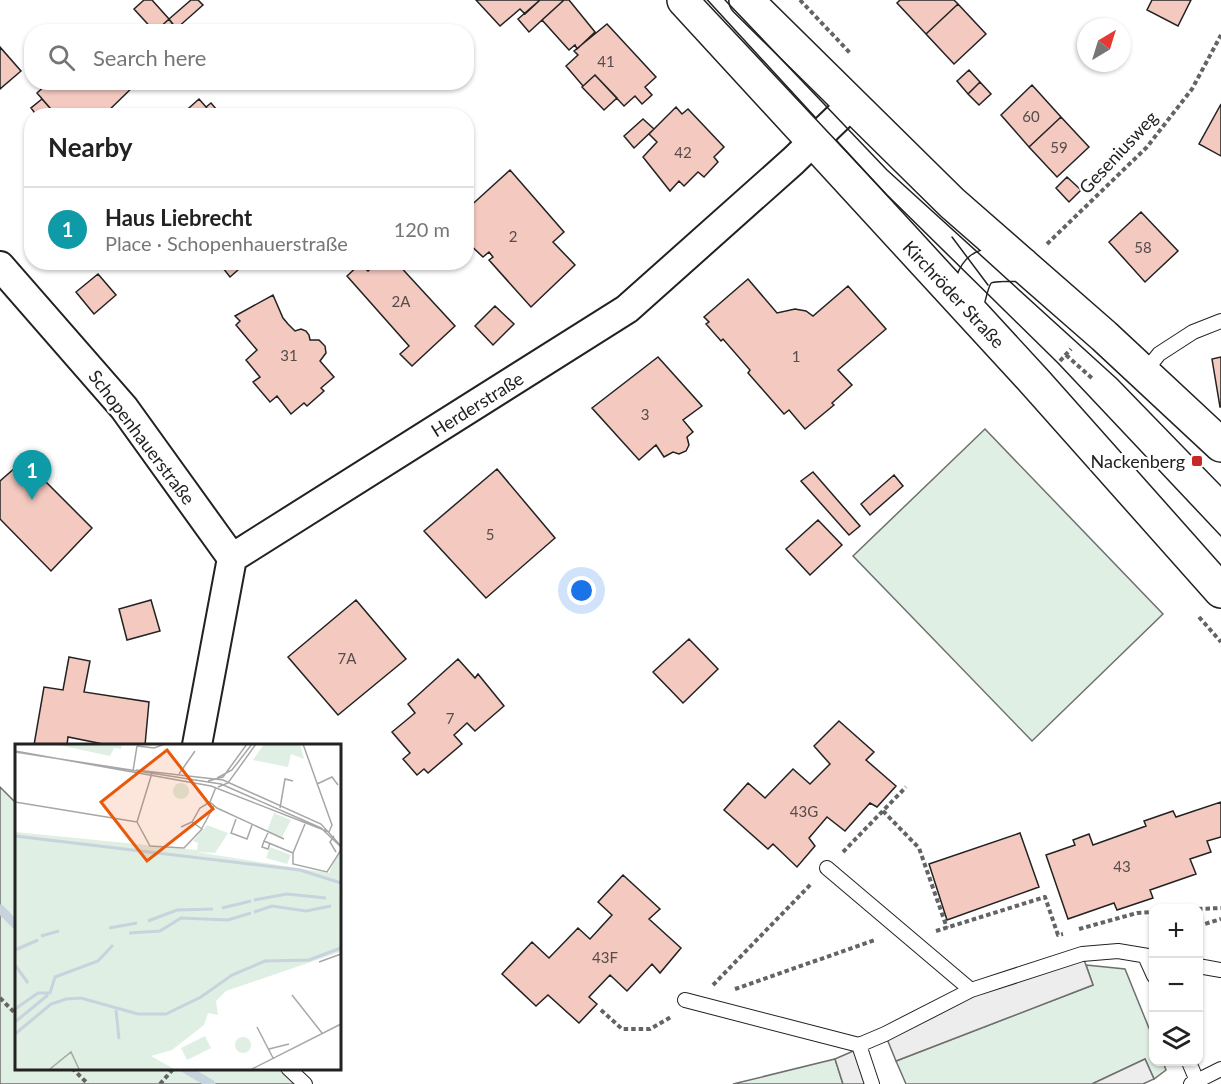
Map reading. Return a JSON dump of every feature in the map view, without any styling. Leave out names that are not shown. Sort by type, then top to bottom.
[{"type":"main road","name":"Kirchröder Straße","points":[[684,0],[966,307],[1221,591]]},
{"type":"main road","points":[[746,0],[952,203],[1032,256],[1144,373],[1221,445]]},
{"type":"main road","points":[[966,307],[972,279],[977,271],[990,264],[1032,256]]},
{"type":"street","name":"Herderstraße","points":[[232,558],[627,309],[851,105]]},
{"type":"street","name":"Schopenhauerstraße","points":[[0,266],[124,408],[232,558]]},
{"type":"street","points":[[197,744],[232,558]]},
{"type":"lane","points":[[1144,373],[1159,354],[1193,332],[1221,321]]},
{"type":"lane","points":[[827,868],[971,990]]},
{"type":"lane","points":[[691,1001],[859,1045],[971,990],[1082,954],[1118,951],[1149,956]]},
{"type":"lane","points":[[1203,967],[1221,970]]},
{"type":"lane","points":[[859,1045],[872,1084]]},
{"type":"lane","points":[[1190,1066],[1194,1082],[1221,1069]]},
{"type":"lane","points":[[289,1069],[305,1084]]},
{"type":"path","name":"Geseniusweg","points":[[1032,256],[1147,147],[1192,89],[1221,35]]},
{"type":"path","points":[[1066,355],[1094,379]]},
{"type":"path","points":[[601,1011],[622,1029],[650,1029],[691,1001],[906,787]]},
{"type":"path","points":[[883,811],[919,848],[947,928]]},
{"type":"path","points":[[691,1001],[906,935],[947,928],[1045,897],[1058,935],[1137,913],[1149,912]]},
{"type":"path","points":[[1203,909],[1221,908]]},
{"type":"path","points":[[1203,924],[1221,919]]},
{"type":"path","points":[[0,998],[15,1013]]},
{"type":"path","points":[[73,1069],[88,1084]]},
{"type":"path","points":[[161,1084],[173,1069]]},
{"type":"green space","points":[[985,429],[1163,614],[1032,741],[853,556]]},
{"type":"green space","points":[[0,787],[15,802],[15,1069],[289,1069],[305,1084],[0,1084]]},
{"type":"green space","points":[[1086,965],[1125,969],[1149,1028],[1149,1066],[1164,1066],[1166,1070],[1154,1079],[1145,1059],[1092,1084],[906,1084],[896,1061],[1093,985]]},
{"type":"green space","points":[[835,1059],[843,1084],[733,1084]]},
{"type":"shaded area","points":[[1082,954],[1093,985],[896,1061],[885,1034],[971,990]]},
{"type":"shaded area","points":[[860,1048],[872,1084],[843,1084],[835,1059]]},
{"type":"shaded area","points":[[1145,1059],[1154,1079],[1143,1084],[1092,1084]]},
{"type":"building","points":[[144,0],[152,0],[169,19],[164,24],[148,24],[134,9]]},
{"type":"building","points":[[191,0],[198,0],[203,5],[182,24],[172,24],[169,19]]},
{"type":"building","points":[[476,0],[540,0],[525,14],[520,9],[500,26]]},
{"type":"building","points":[[540,0],[564,0],[529,32],[518,19]]},
{"type":"building","points":[[564,0],[569,0],[595,32],[577,49],[575,45],[569,50],[542,20]]},
{"type":"building","points":[[900,0],[954,0],[958,4],[926,34],[897,3]]},
{"type":"building","points":[[1152,0],[1191,0],[1178,26],[1147,10]]},
{"type":"building","points":[[958,4],[986,34],[954,64],[926,34]]},
{"type":"building","points":[[169,19],[173,24],[164,24]]},
{"type":"building","points":[[607,24],[656,77],[645,87],[652,95],[642,104],[635,96],[624,106],[595,75],[583,86],[566,66],[578,55],[574,51]]},
{"type":"building","points":[[0,47],[21,71],[0,89]]},
{"type":"building","points":[[969,70],[980,82],[968,94],[957,81]]},
{"type":"building","points":[[595,75],[617,98],[604,110],[582,87]]},
{"type":"building","points":[[980,82],[991,94],[979,105],[968,94]]},
{"type":"building","points":[[1032,85],[1061,117],[1029,147],[1001,115]]},
{"type":"building","points":[[40,90],[130,90],[111,108],[50,108],[37,93]]},
{"type":"building","points":[[42,99],[50,108],[31,108]]},
{"type":"building","points":[[199,99],[207,108],[189,108]]},
{"type":"building","points":[[211,103],[215,108],[207,108]]},
{"type":"building","points":[[1221,104],[1221,156],[1199,144]]},
{"type":"building","points":[[676,107],[682,114],[688,109],[724,147],[714,157],[718,162],[704,177],[698,172],[684,186],[679,181],[670,191],[643,157],[657,142],[649,134]]},
{"type":"building","points":[[1061,117],[1089,147],[1057,177],[1029,147]]},
{"type":"building","points":[[643,119],[654,129],[634,148],[624,136]]},
{"type":"building","points":[[510,170],[564,232],[553,242],[575,265],[531,307],[489,260],[493,257],[489,252],[483,257],[474,249],[474,203]]},
{"type":"building","points":[[1067,177],[1081,190],[1069,202],[1056,188]]},
{"type":"building","points":[[1141,212],[1178,251],[1145,282],[1109,242]]},
{"type":"building","points":[[225,270],[238,270],[230,277]]},
{"type":"building","points":[[354,270],[403,270],[455,326],[412,366],[400,354],[409,346],[347,276]]},
{"type":"building","points":[[98,274],[116,295],[94,314],[76,292]]},
{"type":"building","points":[[748,279],[777,313],[795,309],[806,311],[813,316],[848,286],[886,329],[838,370],[852,385],[832,403],[834,405],[805,429],[789,410],[784,414],[748,373],[750,370],[723,339],[721,341],[706,324],[709,322],[704,317]]},
{"type":"building","points":[[273,295],[283,318],[295,331],[301,329],[306,331],[310,340],[319,340],[325,346],[326,353],[320,361],[334,377],[321,388],[324,391],[307,406],[304,403],[291,414],[277,396],[270,402],[253,382],[260,377],[246,360],[257,350],[236,325],[240,321],[235,316]]},
{"type":"building","points":[[495,306],[514,324],[493,345],[475,326]]},
{"type":"building","points":[[658,357],[702,406],[683,420],[693,432],[687,437],[689,445],[686,451],[679,454],[673,452],[664,457],[656,445],[639,460],[592,408]]},
{"type":"building","points":[[1221,357],[1221,407],[1220,407],[1212,359]]},
{"type":"building","points":[[24,460],[92,528],[51,571],[0,519],[0,481]]},
{"type":"building","points":[[497,469],[555,538],[486,598],[424,531]]},
{"type":"building","points":[[813,472],[860,526],[849,535],[801,481]]},
{"type":"building","points":[[894,475],[903,486],[870,515],[861,504]]},
{"type":"building","points":[[818,520],[842,545],[810,575],[786,549]]},
{"type":"building","points":[[151,600],[160,631],[127,640],[119,609]]},
{"type":"building","points":[[356,600],[406,659],[338,715],[288,657]]},
{"type":"building","points":[[689,639],[718,669],[683,703],[653,672]]},
{"type":"building","points":[[69,657],[90,661],[84,692],[149,702],[145,744],[103,744],[68,737],[67,744],[34,744],[44,687],[63,690]]},
{"type":"building","points":[[458,659],[475,678],[478,674],[504,706],[475,731],[467,723],[454,735],[462,744],[428,773],[424,769],[417,775],[403,759],[410,753],[392,732],[415,713],[408,704]]},
{"type":"building","points":[[839,721],[874,752],[866,760],[896,786],[877,807],[870,803],[845,831],[827,817],[809,838],[815,846],[797,867],[773,844],[768,849],[724,810],[748,783],[765,798],[793,769],[810,784],[830,764],[814,746]]},
{"type":"building","points":[[1221,802],[1221,837],[1207,841],[1211,852],[1190,859],[1196,874],[1150,890],[1153,898],[1117,910],[1114,903],[1068,919],[1046,855],[1075,845],[1073,840],[1089,834],[1093,845],[1146,826],[1144,821],[1173,811],[1176,817]]},
{"type":"building","points":[[1020,833],[1039,887],[947,920],[929,864]]},
{"type":"building","points":[[623,875],[660,909],[649,919],[681,948],[660,973],[652,964],[627,991],[610,975],[589,997],[597,1004],[579,1023],[548,995],[536,1006],[502,974],[532,942],[549,958],[578,928],[590,939],[612,915],[598,902]]},
{"type":"waterway","points":[[0,909],[15,924]]},
{"type":"waterway","points":[[186,1069],[211,1084]]},
{"type":"tram line","points":[[704,0],[887,195],[1058,363],[1221,536]]},
{"type":"tram line","points":[[725,0],[887,170],[1117,379],[1221,486]]},
{"type":"tram line","points":[[952,237],[988,285]]},
{"type":"place","name":"Nackenberg","points":[[1197,461]]},
{"type":"place","name":"Haus Liebrecht","points":[[32,500]]}]
